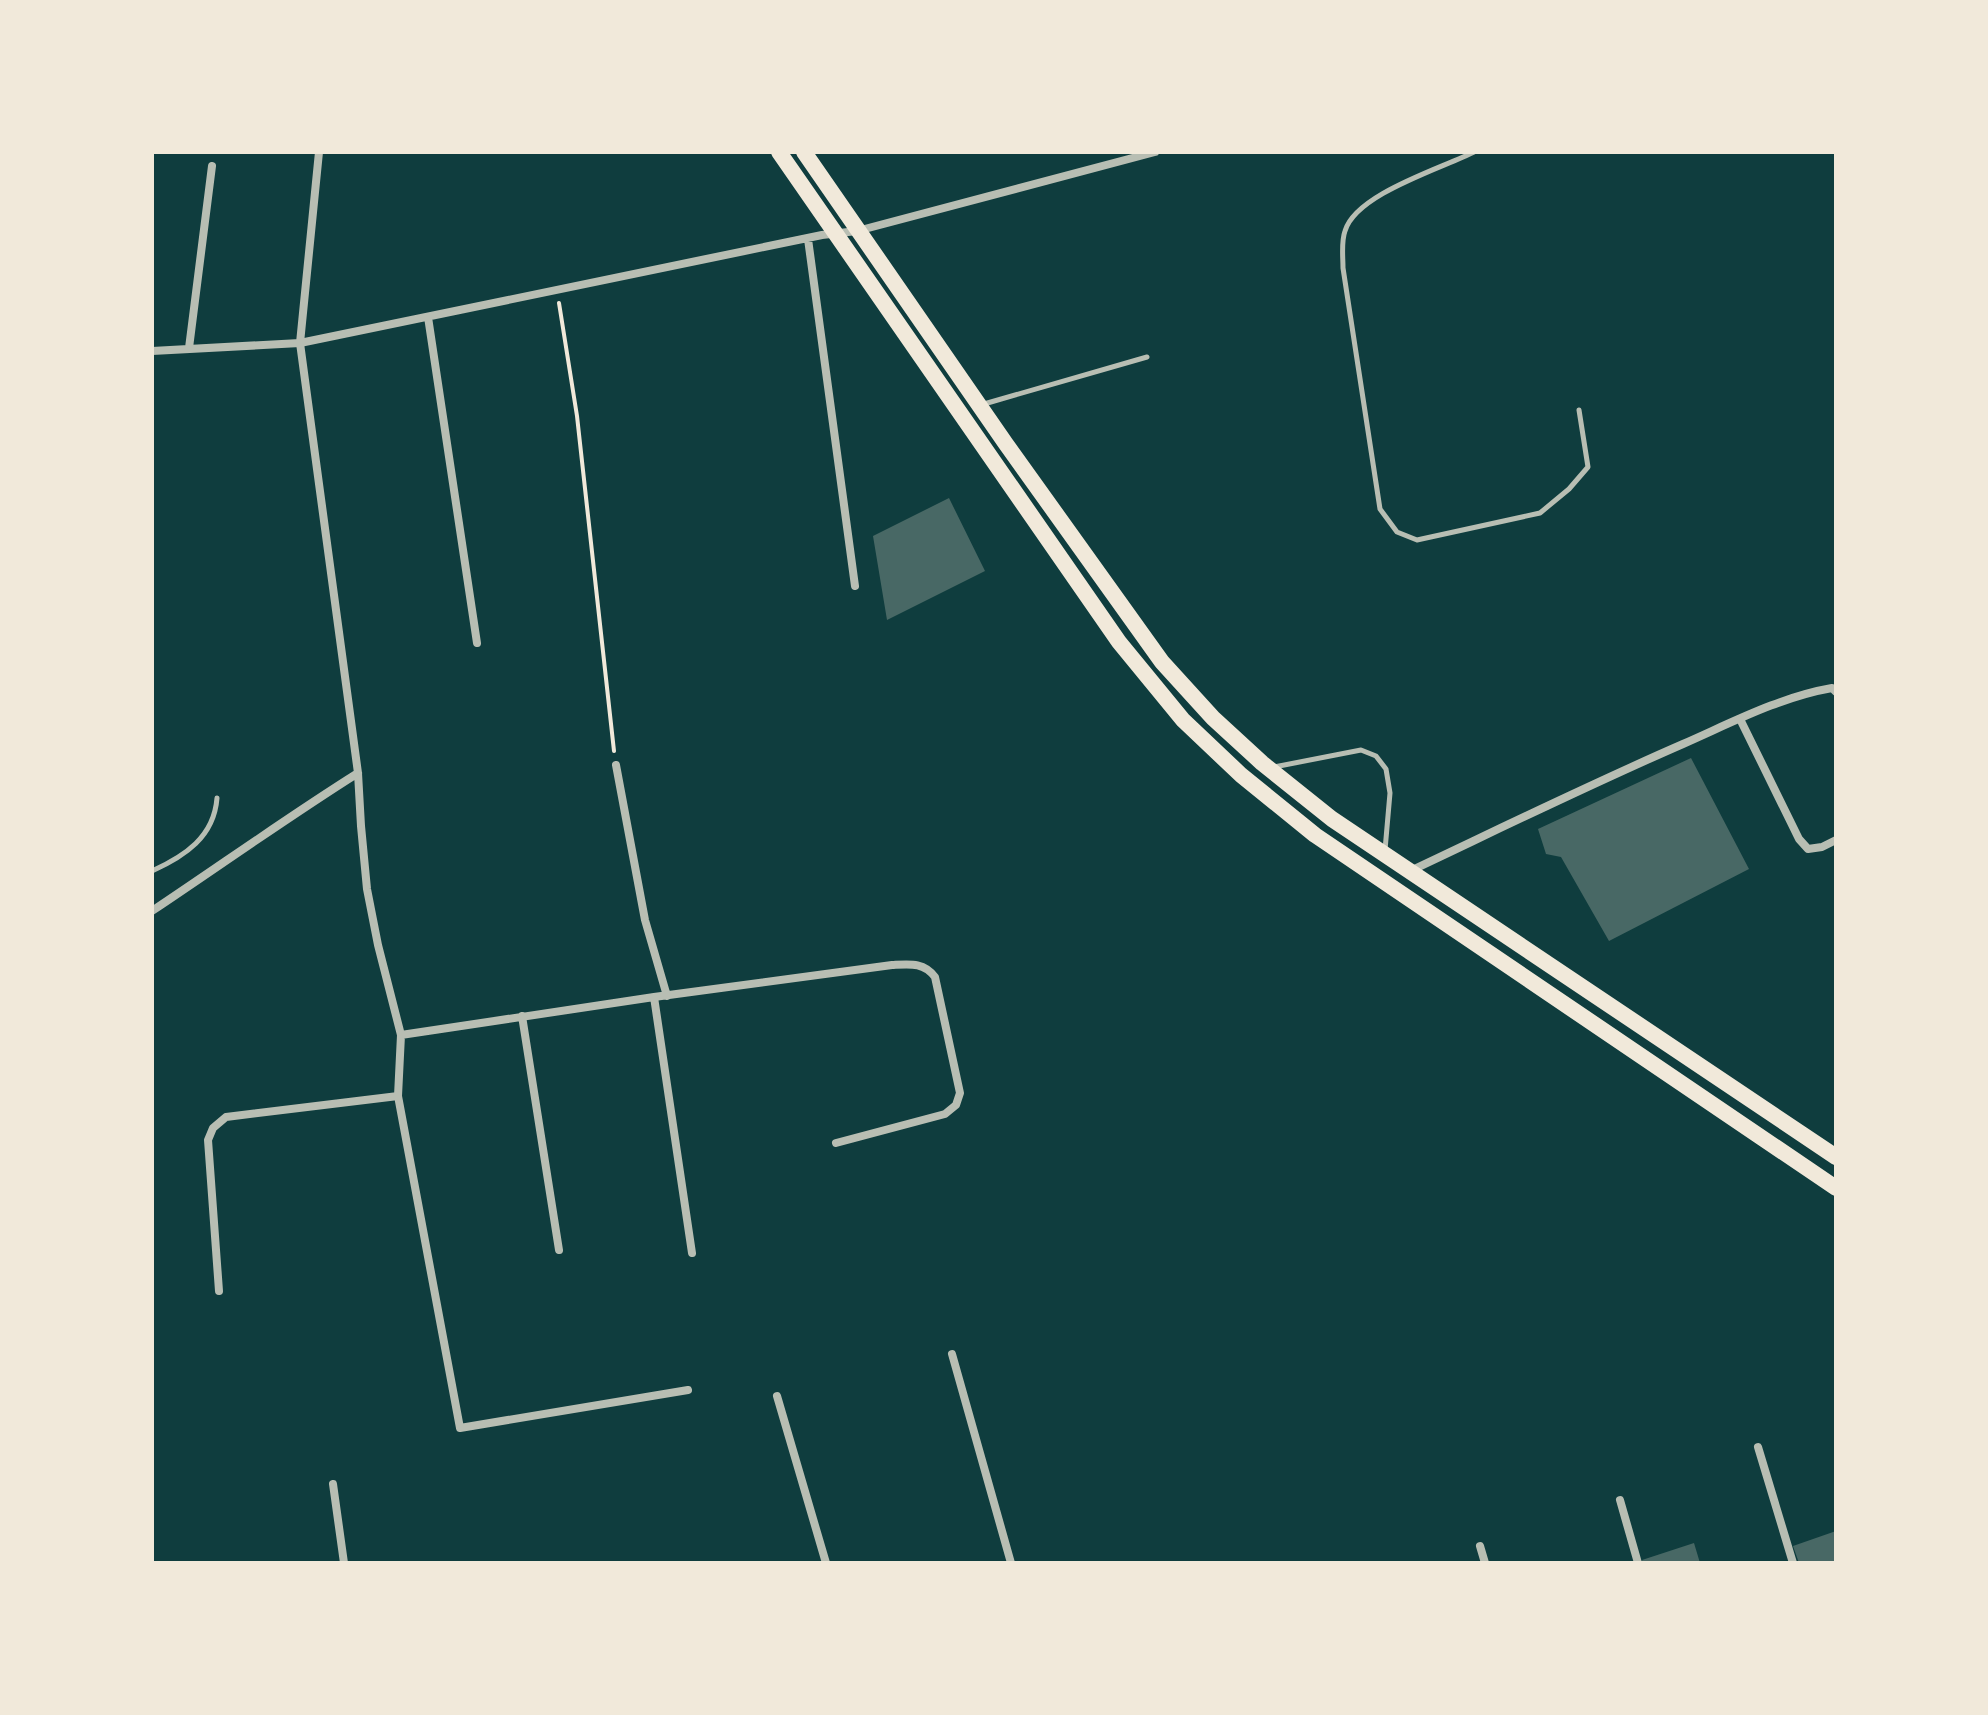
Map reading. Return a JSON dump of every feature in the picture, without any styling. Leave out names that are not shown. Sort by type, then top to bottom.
[{"type":"highway","points":[[779,152],[1119,642],[1194,731],[1241,775],[1315,835],[1836,1188]]},
{"type":"highway","points":[[804,152],[979,406],[1162,662],[1213,718],[1268,768],[1332,819],[1836,1157]]},
{"type":"street","points":[[319,152],[300,343],[358,773],[367,889],[401,1035],[398,1096],[460,1428],[688,1390]]},
{"type":"street","points":[[152,351],[300,343],[822,235],[857,231],[1124,156],[1155,152]]},
{"type":"street","points":[[189,348],[212,166]]},
{"type":"street","points":[[808,239],[855,586]]},
{"type":"street","points":[[428,317],[477,643]]},
{"type":"street","points":[[1409,872],[1576,791],[1766,708],[1818,690],[1832,688],[1836,692]]},
{"type":"street","points":[[1740,719],[1799,839],[1808,849],[1836,840]]},
{"type":"street","points":[[616,765],[645,920],[667,996]]},
{"type":"street","points":[[152,911],[282,821],[358,773]]},
{"type":"street","points":[[401,1035],[892,965],[915,963],[929,969],[935,977],[960,1093],[956,1105],[945,1114],[836,1143]]},
{"type":"street","points":[[654,997],[692,1253]]},
{"type":"street","points":[[522,1016],[559,1250]]},
{"type":"street","points":[[219,1291],[208,1140],[213,1128],[226,1117],[398,1096]]},
{"type":"street","points":[[952,1354],[1011,1563]]},
{"type":"street","points":[[777,1396],[826,1563]]},
{"type":"street","points":[[1758,1447],[1793,1563]]},
{"type":"street","points":[[333,1484],[344,1563]]},
{"type":"street","points":[[1620,1500],[1638,1563]]},
{"type":"street","points":[[1480,1546],[1485,1563]]},
{"type":"lane","points":[[1474,152],[1378,195],[1349,220],[1344,233],[1343,268],[1380,509],[1397,532],[1417,540],[1540,513],[1569,489],[1588,467],[1579,410]]},
{"type":"lane","points":[[979,406],[1147,357]]},
{"type":"lane","points":[[1268,768],[1361,750],[1376,756],[1386,769],[1390,793],[1384,855]]},
{"type":"lane","points":[[152,871],[181,857],[197,843],[216,811],[217,798]]},
{"type":"path","points":[[557,290],[577,416],[616,765]]},
{"type":"building","points":[[949,498],[985,571],[887,620],[873,536]]},
{"type":"building","points":[[1691,758],[1749,869],[1609,941],[1561,857],[1546,854],[1538,829]]},
{"type":"building","points":[[1836,1531],[1836,1563],[1799,1563],[1793,1546]]},
{"type":"building","points":[[1694,1543],[1700,1563],[1643,1563],[1642,1560]]}]
